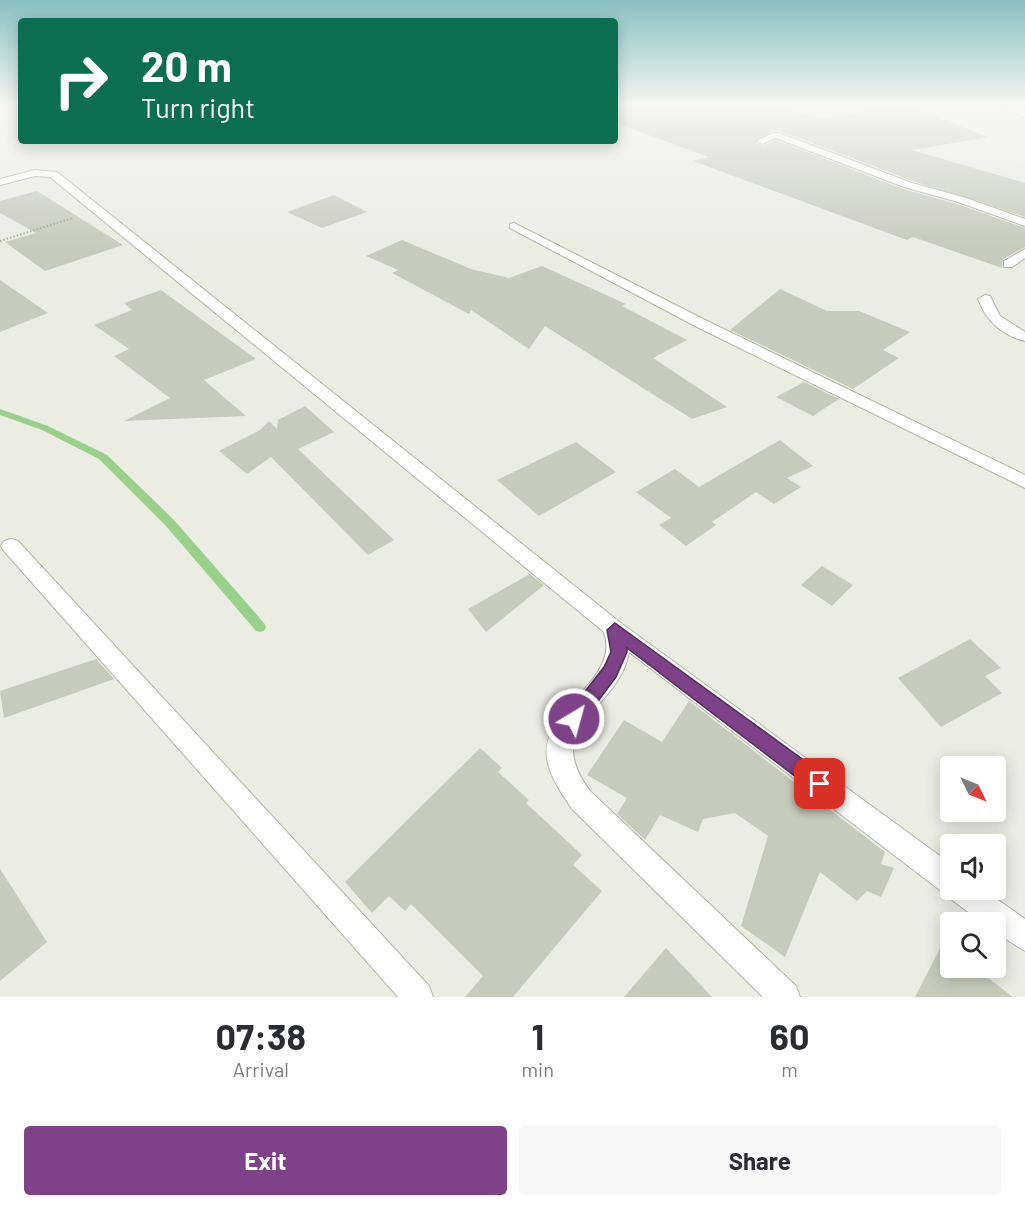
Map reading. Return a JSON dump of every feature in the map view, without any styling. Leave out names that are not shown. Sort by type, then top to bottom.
[{"type":"street","points":[[825,154],[908,185],[962,200],[1025,223]]},
{"type":"street","points":[[0,182],[35,173],[53,174],[615,630],[940,873]]},
{"type":"street","points":[[514,226],[702,324],[1025,482]]},
{"type":"street","points":[[1008,264],[1025,253]]},
{"type":"street","points":[[985,299],[989,314],[1006,328],[1025,337]]},
{"type":"street","points":[[11,546],[418,997]]},
{"type":"street","points":[[615,630],[619,652],[610,672],[562,735],[559,753],[564,775],[581,800],[785,997]]},
{"type":"street","points":[[975,900],[1025,937]]},
{"type":"path","points":[[0,241],[99,210]]},
{"type":"building","points":[[699,154],[811,154],[903,189],[957,204],[1025,228],[1025,247],[1003,259],[1002,268],[913,237],[907,240],[693,161],[709,157]]},
{"type":"building","points":[[840,154],[924,154],[1025,183],[1025,217],[913,181]]},
{"type":"building","points":[[37,191],[123,245],[45,271],[5,242],[36,233],[0,213],[0,201]]},
{"type":"building","points":[[334,195],[367,212],[322,228],[287,212]]},
{"type":"building","points":[[402,240],[471,269],[509,278],[542,266],[626,304],[622,306],[687,340],[653,358],[727,407],[692,419],[545,326],[529,349],[471,310],[469,314],[392,273],[398,270],[366,256]]},
{"type":"building","points":[[0,280],[48,313],[0,332]]},
{"type":"building","points":[[780,289],[827,311],[859,311],[910,332],[883,350],[899,358],[853,389],[730,330]]},
{"type":"building","points":[[161,290],[256,359],[204,380],[246,416],[124,421],[170,398],[114,356],[129,349],[94,325],[132,310],[124,303]]},
{"type":"building","points":[[804,382],[839,399],[813,416],[776,397]]},
{"type":"building","points":[[305,406],[334,432],[298,449],[394,540],[368,555],[271,457],[247,474],[219,451],[260,430],[269,421],[277,429],[278,420]]},
{"type":"building","points":[[780,440],[813,466],[787,478],[801,487],[774,504],[756,492],[712,522],[716,525],[686,546],[659,525],[671,518],[636,492],[675,469],[699,487]]},
{"type":"building","points":[[576,442],[616,472],[539,516],[497,480]]},
{"type":"building","points":[[822,566],[853,585],[832,606],[801,585]]},
{"type":"building","points":[[530,574],[544,585],[486,632],[468,609]]},
{"type":"building","points":[[970,639],[1001,668],[985,676],[1002,693],[941,727],[898,678]]},
{"type":"building","points":[[96,659],[114,679],[4,718],[0,691]]},
{"type":"building","points":[[689,701],[885,852],[881,864],[894,868],[881,897],[867,891],[857,901],[820,872],[785,957],[741,926],[768,836],[735,813],[703,819],[698,832],[660,815],[645,840],[617,814],[627,798],[587,775],[624,720],[662,742]]},
{"type":"building","points":[[480,748],[502,768],[498,772],[529,800],[526,803],[582,855],[573,865],[602,891],[513,997],[465,997],[483,976],[411,904],[405,911],[389,896],[372,913],[345,882]]},
{"type":"building","points":[[0,869],[47,942],[0,981]]},
{"type":"building","points":[[666,948],[712,997],[624,997]]},
{"type":"building","points":[[940,948],[940,978],[988,978],[1013,997],[915,997]]},
{"type":"waterway","points":[[0,412],[45,428],[103,457],[170,523],[260,627]]},
{"type":"route","points":[[574,719],[610,672],[619,652],[615,630],[820,784]]}]
